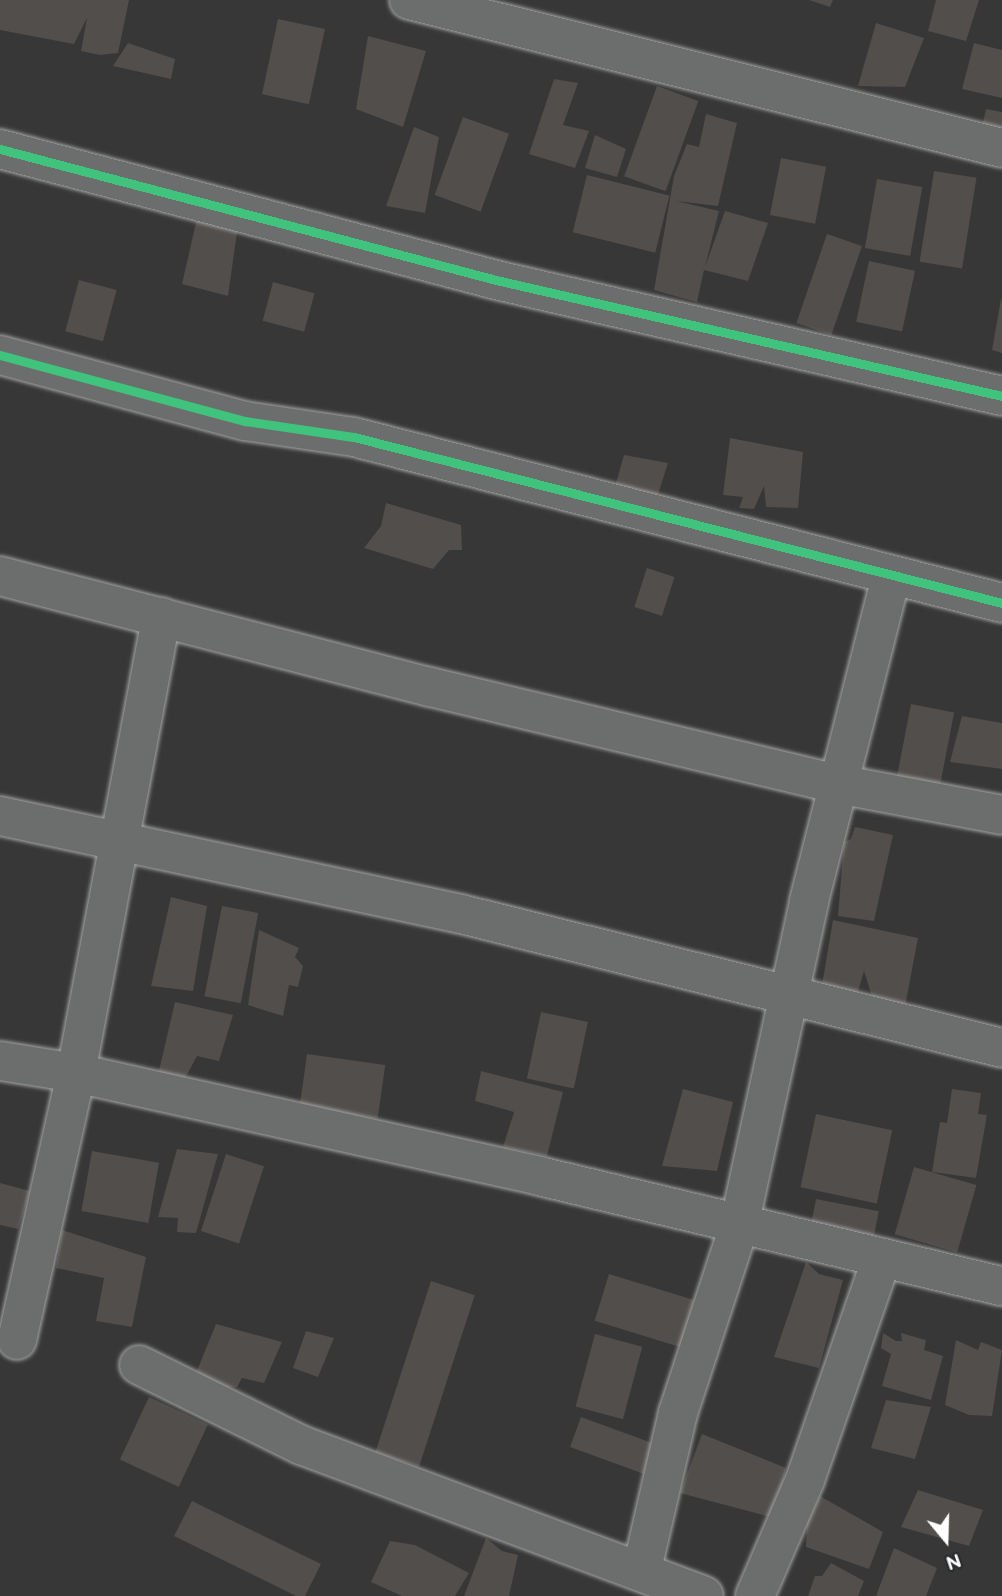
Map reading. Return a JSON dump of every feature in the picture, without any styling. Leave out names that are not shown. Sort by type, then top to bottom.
[{"type":"street","points":[[409,0],[1002,148]]},
{"type":"street","points":[[0,149],[496,281],[1002,396]]},
{"type":"street","points":[[0,355],[245,421],[354,438],[1002,603]]},
{"type":"street","points":[[0,576],[838,784],[1002,815]]},
{"type":"street","points":[[642,1569],[678,1413],[739,1226],[787,993],[891,576]]},
{"type":"street","points":[[17,1340],[76,1073],[117,840],[161,617]]},
{"type":"street","points":[[0,816],[461,914],[1002,1048]]},
{"type":"street","points":[[0,1061],[76,1073],[538,1175],[739,1226],[1002,1286]]},
{"type":"street","points":[[755,1596],[805,1480],[882,1258]]},
{"type":"street","points":[[139,1365],[302,1445],[642,1569],[704,1596]]},
{"type":"building","points":[[0,0],[129,0],[118,53],[100,55],[81,51],[87,18],[74,44],[0,30]]},
{"type":"building","points":[[809,0],[833,0],[830,7]]},
{"type":"building","points":[[936,0],[979,0],[966,41],[928,31]]},
{"type":"building","points":[[278,19],[325,29],[309,104],[262,94]]},
{"type":"building","points":[[876,23],[924,38],[905,87],[858,86]]},
{"type":"building","points":[[368,36],[426,51],[403,127],[356,109]]},
{"type":"building","points":[[128,43],[175,59],[171,79],[113,66]]},
{"type":"building","points":[[974,43],[1002,50],[1002,98],[962,89]]},
{"type":"building","points":[[554,79],[578,83],[563,125],[589,131],[575,168],[529,154]]},
{"type":"building","points":[[657,86],[698,101],[666,191],[624,176]]},
{"type":"building","points":[[986,109],[1002,112],[1002,140],[980,136]]},
{"type":"building","points":[[706,114],[737,123],[718,206],[676,201],[719,211],[705,267],[725,211],[768,223],[748,281],[704,270],[697,302],[654,290],[674,176],[687,144],[699,147]]},
{"type":"building","points":[[463,117],[509,134],[481,212],[435,195]]},
{"type":"building","points":[[414,127],[439,137],[425,213],[386,206]]},
{"type":"building","points":[[595,135],[626,149],[617,177],[585,168]]},
{"type":"building","points":[[781,158],[826,167],[815,224],[770,215]]},
{"type":"building","points":[[934,171],[976,178],[962,269],[920,262]]},
{"type":"building","points":[[587,175],[669,196],[655,253],[573,232]]},
{"type":"building","points":[[877,179],[922,187],[910,256],[865,248]]},
{"type":"building","points":[[198,214],[238,225],[228,296],[182,284]]},
{"type":"building","points":[[827,234],[862,246],[831,335],[796,323]]},
{"type":"building","points":[[869,261],[915,271],[902,331],[856,322]]},
{"type":"building","points":[[79,280],[117,290],[103,341],[65,331]]},
{"type":"building","points":[[273,282],[315,293],[304,332],[263,321]]},
{"type":"building","points":[[1002,300],[1002,353],[992,350]]},
{"type":"building","points":[[730,438],[803,452],[798,508],[766,507],[764,486],[754,509],[739,508],[743,497],[723,495]]},
{"type":"building","points":[[624,455],[668,463],[654,507],[612,497]]},
{"type":"building","points":[[386,503],[461,525],[462,550],[449,550],[433,569],[364,548],[381,526]]},
{"type":"building","points":[[647,568],[675,577],[662,616],[634,607]]},
{"type":"building","points":[[911,704],[954,712],[940,786],[897,778]]},
{"type":"building","points":[[962,716],[1002,723],[1002,769],[950,762]]},
{"type":"building","points":[[855,827],[893,835],[874,921],[838,916],[844,842],[851,839]]},
{"type":"building","points":[[171,897],[207,906],[193,991],[151,986]]},
{"type":"building","points":[[222,906],[258,913],[241,1003],[204,996]]},
{"type":"building","points":[[833,920],[918,938],[904,1012],[875,1006],[864,971],[855,1002],[821,991]]},
{"type":"building","points":[[259,930],[299,948],[295,957],[303,966],[298,987],[289,985],[283,1016],[248,1005]]},
{"type":"building","points":[[175,1002],[233,1015],[219,1061],[197,1056],[183,1082],[158,1075]]},
{"type":"building","points":[[541,1012],[588,1022],[574,1088],[527,1079]]},
{"type":"building","points":[[307,1054],[385,1065],[378,1118],[299,1107]]},
{"type":"building","points":[[481,1071],[563,1092],[547,1156],[503,1147],[514,1112],[475,1101]]},
{"type":"building","points":[[683,1089],[733,1102],[717,1171],[662,1166]]},
{"type":"building","points":[[952,1089],[981,1093],[978,1114],[987,1115],[976,1178],[932,1172],[940,1122],[947,1123]]},
{"type":"building","points":[[816,1114],[892,1130],[877,1204],[800,1187]]},
{"type":"building","points":[[177,1149],[218,1154],[196,1233],[177,1232],[178,1218],[158,1217]]},
{"type":"building","points":[[92,1151],[159,1163],[148,1223],[81,1211]]},
{"type":"building","points":[[226,1154],[264,1166],[239,1243],[201,1231]]},
{"type":"building","points":[[914,1167],[976,1185],[957,1252],[895,1234]]},
{"type":"building","points":[[0,1183],[30,1191],[18,1229],[0,1225]]},
{"type":"building","points":[[816,1199],[879,1211],[874,1237],[811,1225]]},
{"type":"building","points":[[62,1230],[146,1257],[132,1327],[96,1321],[104,1278],[56,1268]]},
{"type":"building","points":[[806,1262],[819,1274],[843,1280],[819,1368],[774,1357]]},
{"type":"building","points":[[609,1274],[694,1300],[680,1347],[595,1321]]},
{"type":"building","points":[[431,1281],[475,1295],[419,1466],[375,1452]]},
{"type":"building","points":[[216,1324],[282,1342],[264,1383],[242,1378],[237,1387],[214,1387],[194,1378]]},
{"type":"building","points":[[306,1331],[334,1338],[318,1377],[293,1368]]},
{"type":"building","points":[[883,1333],[896,1341],[902,1341],[901,1333],[926,1340],[924,1350],[943,1356],[931,1400],[882,1386],[891,1354],[881,1348]]},
{"type":"building","points":[[595,1334],[642,1347],[623,1419],[576,1406]]},
{"type":"building","points":[[956,1340],[978,1350],[981,1342],[1002,1350],[992,1416],[969,1415],[945,1405]]},
{"type":"building","points":[[149,1397],[208,1424],[179,1487],[120,1460]]},
{"type":"building","points":[[886,1400],[931,1407],[915,1459],[871,1448]]},
{"type":"building","points":[[581,1417],[662,1446],[651,1476],[570,1447]]},
{"type":"building","points":[[702,1434],[786,1468],[774,1518],[680,1493]]},
{"type":"building","points":[[918,1490],[983,1510],[969,1546],[901,1527]]},
{"type":"building","points":[[820,1496],[883,1532],[869,1569],[806,1547],[807,1523]]},
{"type":"building","points":[[192,1501],[321,1564],[305,1596],[296,1596],[174,1536]]},
{"type":"building","points":[[486,1538],[502,1551],[518,1555],[509,1596],[464,1596]]},
{"type":"building","points":[[390,1541],[415,1545],[469,1573],[455,1596],[402,1596],[371,1582]]},
{"type":"building","points":[[894,1548],[937,1568],[926,1596],[876,1596]]},
{"type":"building","points":[[831,1563],[864,1581],[858,1596],[808,1596],[815,1576],[822,1576]]},
{"type":"cycle path","points":[[0,149],[496,280],[1002,396]]},
{"type":"cycle path","points":[[0,355],[245,421],[354,437],[1002,603]]}]
